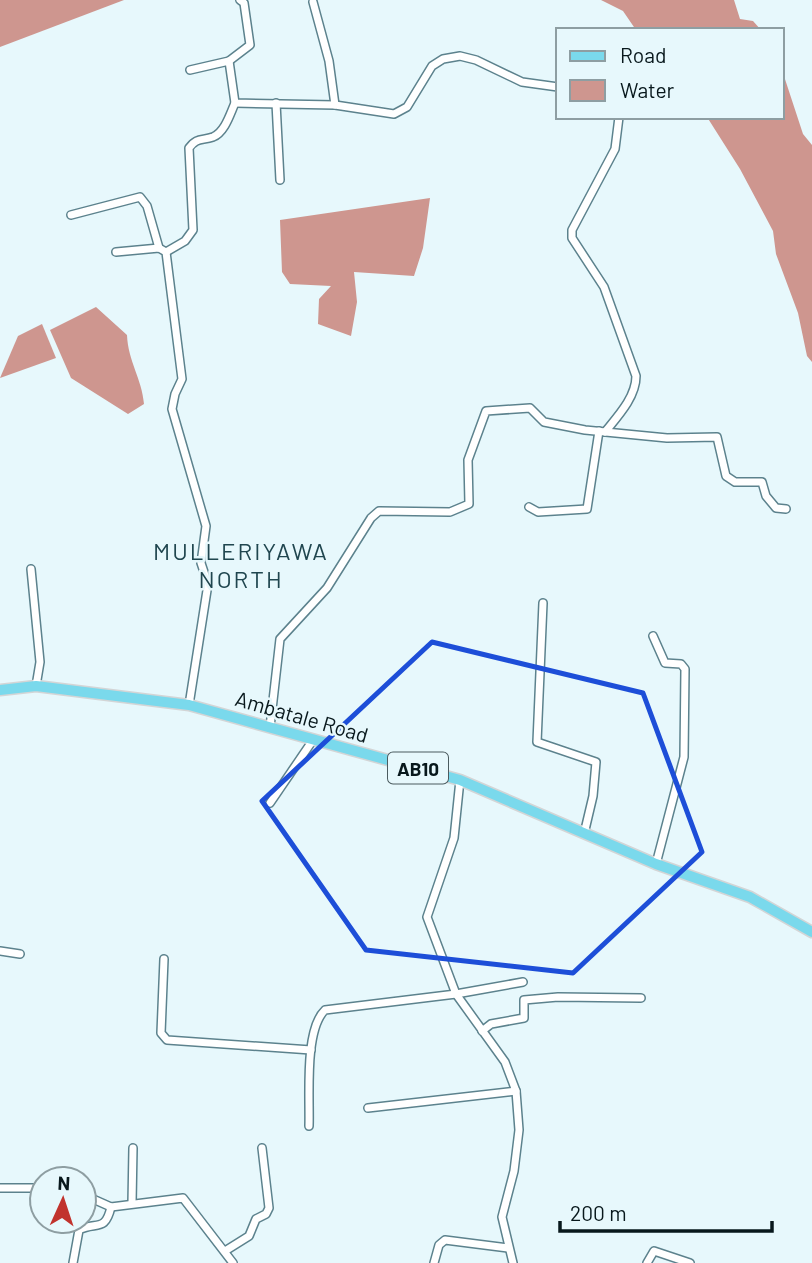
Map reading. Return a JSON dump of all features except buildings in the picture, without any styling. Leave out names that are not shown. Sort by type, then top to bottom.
[{"type":"main road","name":"Ambatale Road","points":[[0,690],[36,686],[189,705],[460,780],[656,864],[750,897],[812,932]]},
{"type":"street","points":[[190,70],[229,61],[250,45],[244,3],[240,0]]},
{"type":"street","points":[[313,2],[329,61],[335,105]]},
{"type":"street","points":[[235,103],[335,105],[394,114],[403,112],[432,66],[443,59],[460,56],[476,60],[522,82],[556,87]]},
{"type":"street","points":[[116,252],[163,250],[185,241],[193,230],[189,148],[200,138],[214,136],[219,132],[235,103],[229,61]]},
{"type":"street","points":[[276,103],[280,180]]},
{"type":"street","points":[[529,507],[538,512],[587,509],[602,432],[636,387],[636,376],[604,287],[572,238],[572,230],[615,149],[619,119]]},
{"type":"street","points":[[71,215],[140,197],[163,250],[182,379],[172,409],[206,526],[201,563],[208,584],[189,705]]},
{"type":"street","points":[[270,727],[280,639],[327,588],[371,517],[379,512],[450,512],[468,505],[466,471],[486,411],[530,408],[544,422],[602,432],[667,438],[716,438],[726,476],[735,482],[762,482],[766,496],[776,508],[786,509]]},
{"type":"street","points":[[31,569],[39,637],[40,662],[36,686]]},
{"type":"street","points":[[543,603],[537,742],[596,762],[593,796],[584,834]]},
{"type":"street","points":[[653,636],[661,660],[664,663],[681,664],[685,669],[686,706],[684,757],[656,864]]},
{"type":"street","points":[[270,803],[313,740]]},
{"type":"street","points":[[460,780],[454,838],[427,917],[456,994],[505,1062],[516,1091],[519,1130],[514,1171],[502,1217],[513,1263]]},
{"type":"street","points":[[0,951],[20,954]]},
{"type":"street","points":[[164,959],[161,1033],[167,1040],[312,1050]]},
{"type":"street","points":[[309,1126],[312,1050],[319,1016],[332,1007],[456,994],[523,982]]},
{"type":"street","points":[[482,1031],[491,1024],[524,1018],[524,1000],[558,997],[641,998]]},
{"type":"street","points":[[368,1108],[516,1091]]},
{"type":"street","points":[[132,1203],[133,1148]]},
{"type":"street","points":[[225,1251],[249,1236],[254,1221],[267,1214],[269,1208],[262,1148]]},
{"type":"street","points":[[0,1188],[28,1188]]},
{"type":"street","points":[[98,1201],[111,1207],[183,1198],[233,1263]]},
{"type":"street","points":[[73,1263],[79,1230],[103,1224],[108,1219],[111,1207]]},
{"type":"street","points":[[434,1263],[439,1245],[445,1240],[508,1248]]},
{"type":"street","points":[[647,1263],[654,1251],[690,1263]]},
{"type":"highlighted area","points":[[432,642],[643,693],[702,852],[573,973],[366,950],[262,801]]},
{"type":"water","points":[[0,0],[124,0],[0,47]]},
{"type":"water","points":[[601,0],[734,0],[740,19],[753,21],[759,28],[635,28],[623,11]]},
{"type":"water","points":[[784,76],[803,134],[812,145],[812,362],[807,356],[798,313],[776,254],[773,231],[740,169],[708,119],[784,119]]},
{"type":"water","points":[[430,198],[423,248],[414,276],[354,272],[357,302],[351,336],[318,324],[319,299],[331,286],[290,284],[282,272],[280,220]]},
{"type":"water","points":[[96,307],[127,335],[144,404],[128,414],[71,378],[50,330]]},
{"type":"water","points":[[42,324],[56,358],[0,378],[18,336]]},
{"type":"district","name":"MULLERIYAWA NORTH","points":[[241,564]]}]
